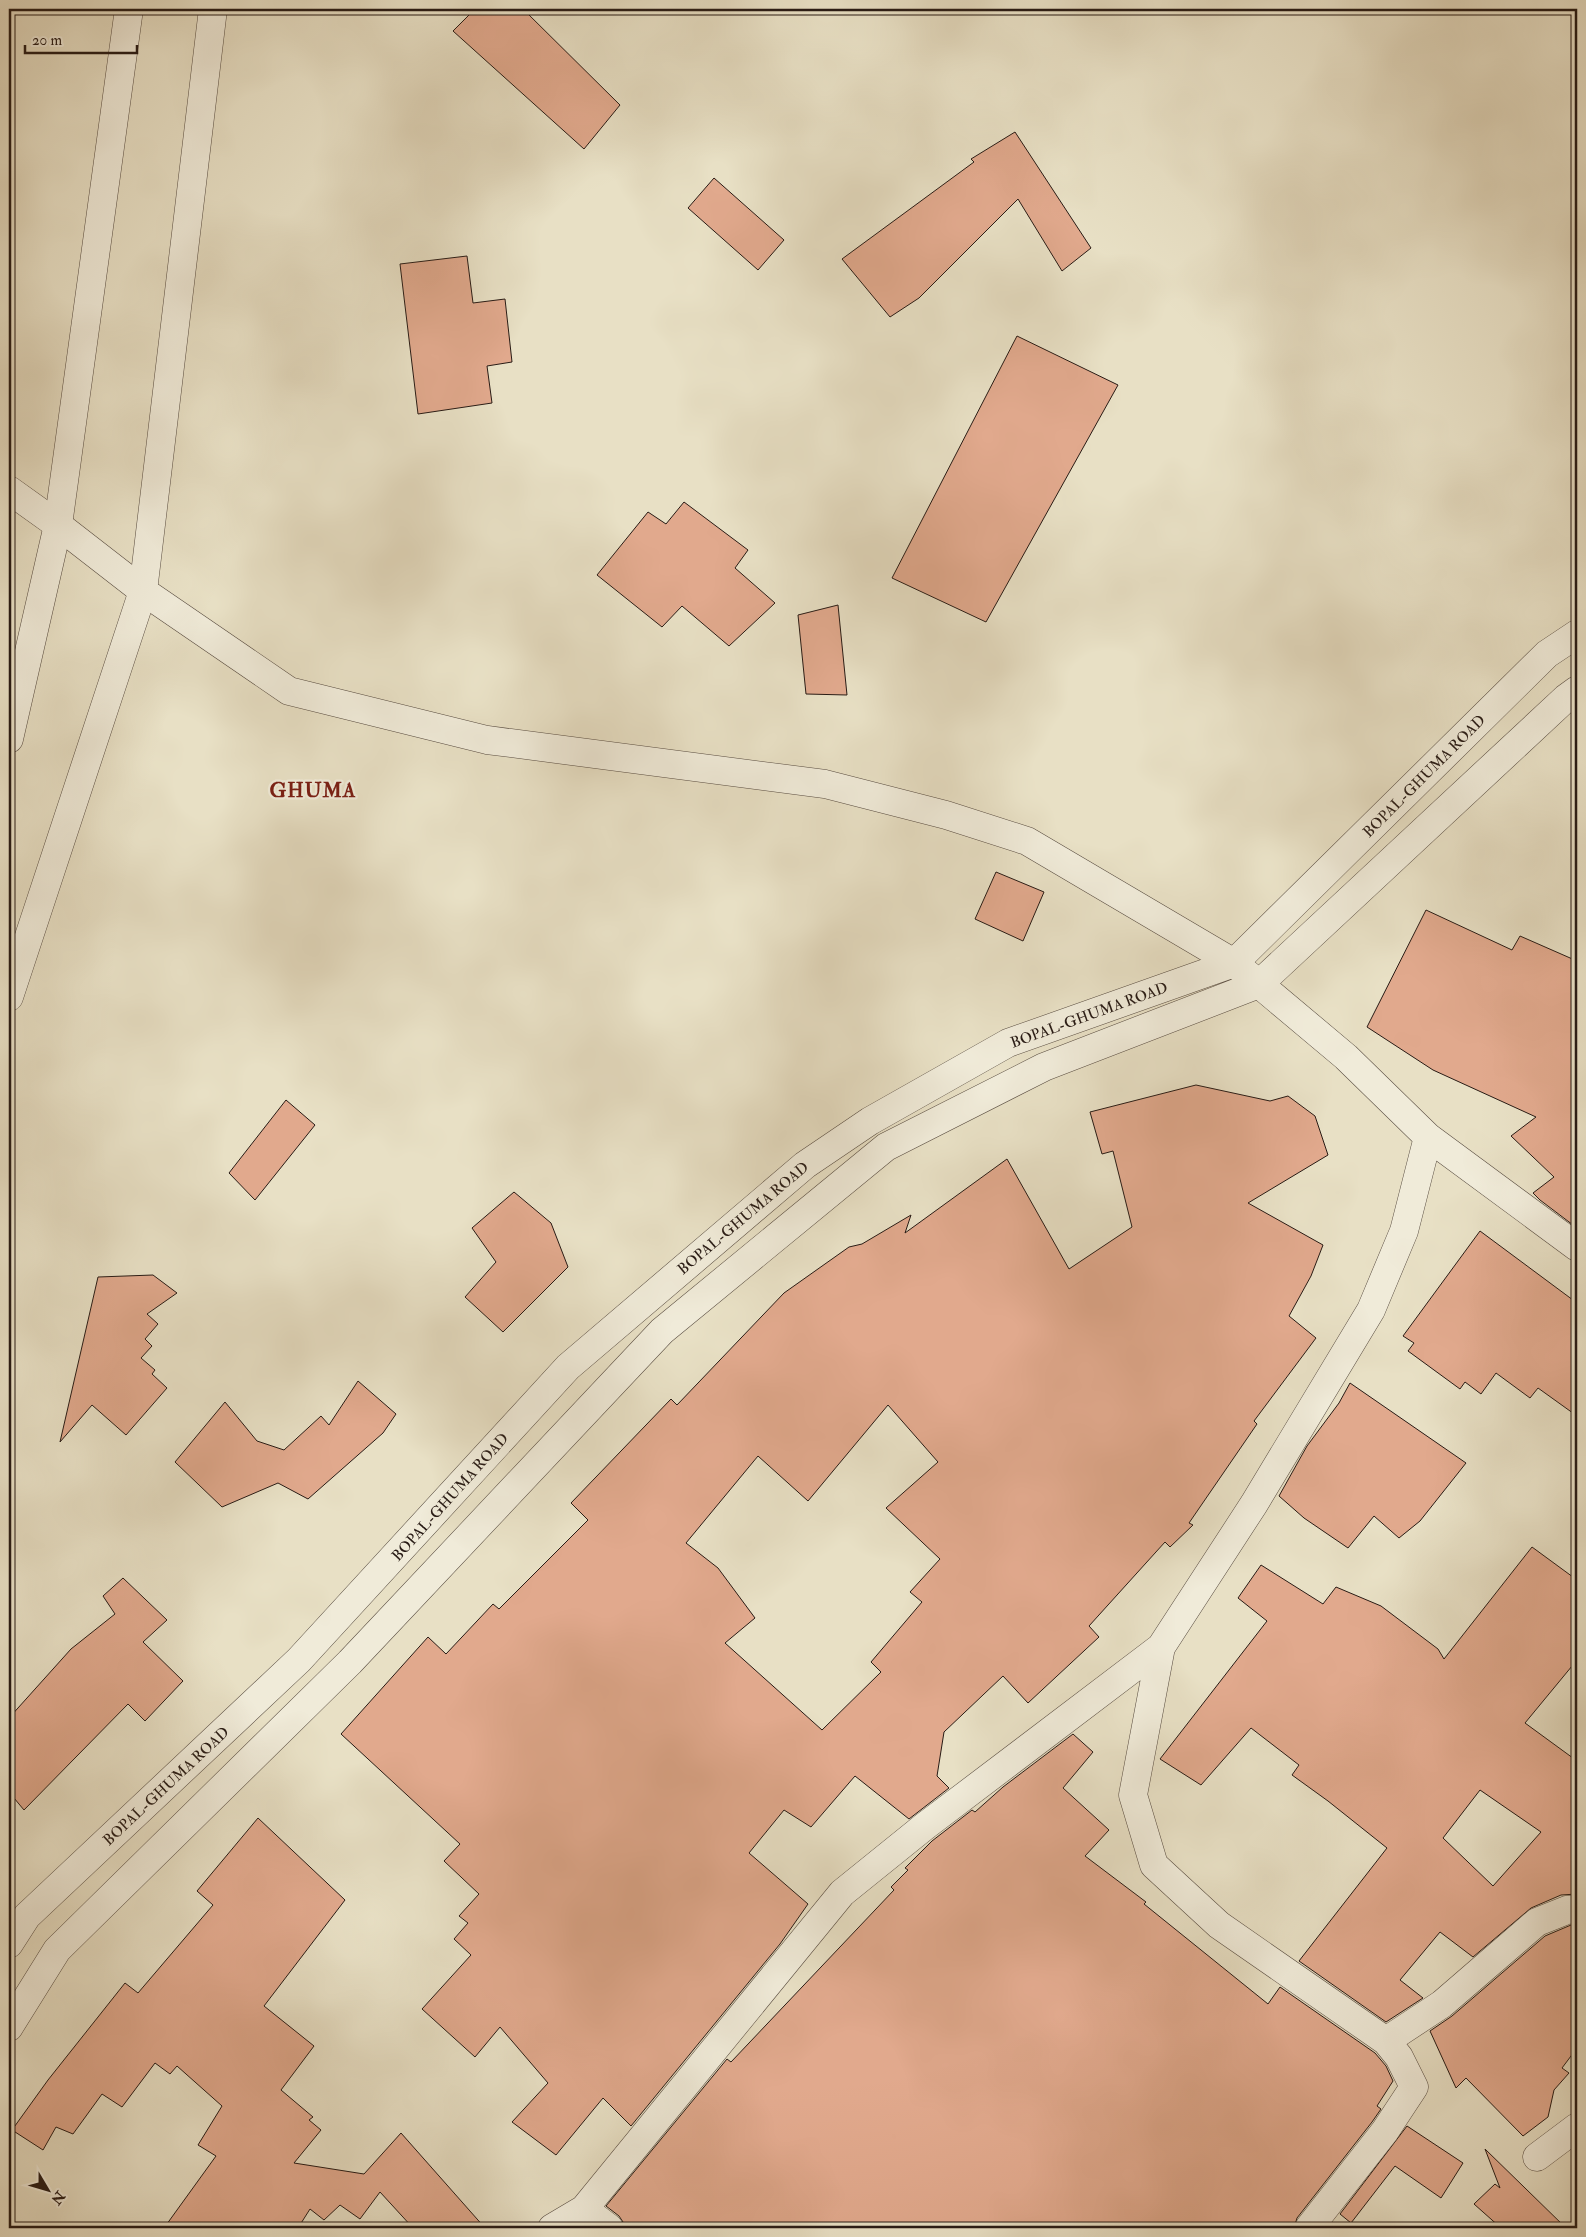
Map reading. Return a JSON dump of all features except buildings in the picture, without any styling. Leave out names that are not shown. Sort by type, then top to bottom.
[{"type":"street","points":[[9,739],[58,525],[130,9]]},
{"type":"street","points":[[9,997],[143,591],[212,9]]},
{"type":"street","points":[[9,490],[58,525],[143,591],[289,691],[487,740],[825,784],[946,815],[1027,841],[1234,963],[1346,1057],[1428,1137],[1577,1247]]},
{"type":"street","name":"BOPAL-GHUMA ROAD","points":[[9,1944],[27,1916],[299,1660],[568,1367],[805,1165],[870,1121],[1008,1044],[1234,963],[1547,654],[1577,634]]},
{"type":"street","points":[[9,2027],[57,1950],[350,1662],[662,1331],[886,1147],[1044,1067],[1260,984],[1566,698],[1577,690]]},
{"type":"street","points":[[870,1121],[886,1147]]},
{"type":"street","points":[[552,2228],[584,2209],[842,1893],[925,1826],[1161,1647],[1254,1504],[1371,1310],[1404,1232],[1428,1137]]},
{"type":"street","points":[[1161,1647],[1133,1795],[1154,1865],[1219,1926],[1386,2041],[1399,2057],[1414,2088],[1384,2131],[1309,2228]]},
{"type":"street","points":[[1386,2041],[1442,2004],[1537,1922],[1567,1910],[1577,1909]]},
{"type":"street","points":[[1537,2157],[1577,2127]]},
{"type":"street","points":[[584,2209],[609,2228]]},
{"type":"district","name":"GHUMA","points":[[313,790]]}]
